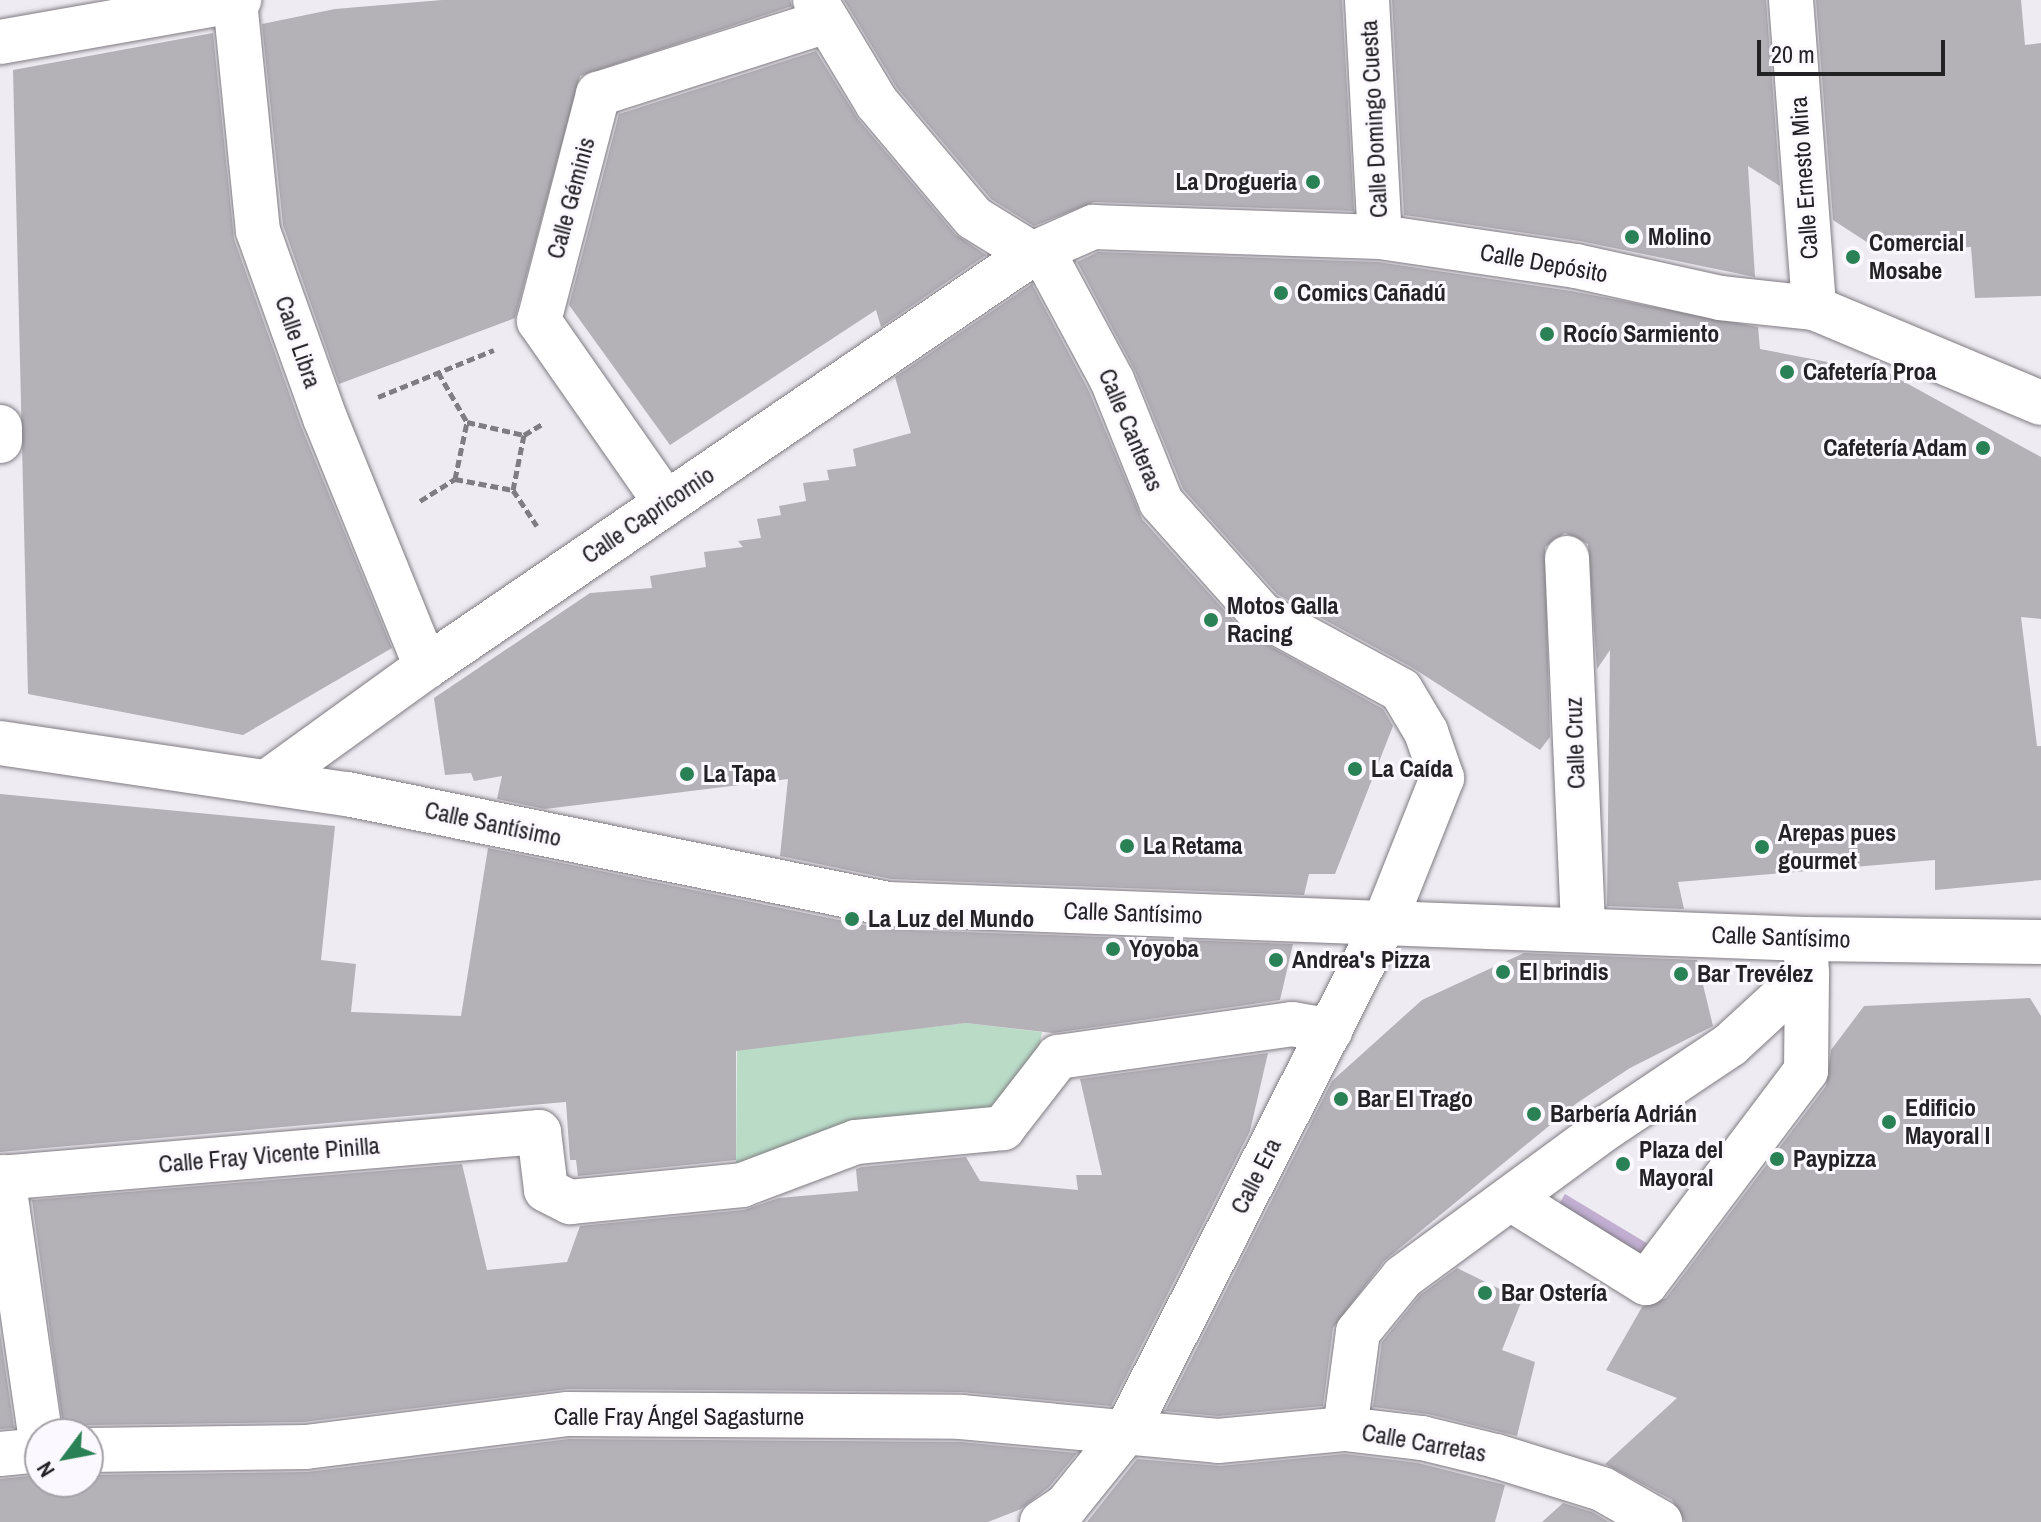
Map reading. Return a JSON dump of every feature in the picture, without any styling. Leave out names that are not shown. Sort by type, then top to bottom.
[{"type":"street","points":[[0,42],[237,0]]},
{"type":"street","name":"Calle Libra","points":[[237,0],[258,231],[325,418],[426,667]]},
{"type":"street","name":"Calle Domingo Cuesta","points":[[1367,0],[1380,237]]},
{"type":"street","name":"Calle Ernesto Mira","points":[[1791,0],[1814,308]]},
{"type":"street","name":"Calle Canteras","points":[[821,11],[877,103],[974,218],[1050,265],[1112,380],[1161,502],[1261,614],[1401,690],[1426,732],[1442,778],[1385,921]]},
{"type":"street","name":"Calle Géminis","points":[[545,329],[539,321],[598,94],[821,11]]},
{"type":"street","name":"Calle Depósito","points":[[1032,254],[1093,227],[1380,237],[1576,266],[1720,298],[1814,308],[2041,403]]},
{"type":"street","name":"Calle Capricornio","points":[[268,781],[426,667],[1032,254]]},
{"type":"street","points":[[545,329],[666,503]]},
{"type":"street","points":[[0,427],[0,441]]},
{"type":"street","name":"Calle Cruz","points":[[1567,558],[1583,928]]},
{"type":"street","name":"Calle Santísimo","points":[[0,743],[268,781],[888,904],[1583,928],[1806,956],[2041,942]]},
{"type":"street","name":"Calle Era","points":[[1042,1522],[1066,1506],[1126,1432],[1385,921]]},
{"type":"street","points":[[1511,1199],[1646,1283],[1806,1071],[1806,956]]},
{"type":"street","points":[[1345,1429],[1358,1332],[1403,1277],[1730,1045],[1806,956]]},
{"type":"street","name":"Calle Fray Vicente Pinilla","points":[[2,1178],[539,1132],[546,1190],[570,1202],[742,1185],[856,1142],[1003,1128],[1058,1057],[1292,1024],[1330,1031]]},
{"type":"street","points":[[2,1178],[38,1418]]},
{"type":"street","name":"Calle Fray Ángel Sagasturne","points":[[104,1450],[306,1447],[568,1414],[961,1417],[1126,1432]]},
{"type":"street","name":"Calle Carretas","points":[[1126,1432],[1218,1441],[1345,1429],[1422,1438],[1496,1456],[1602,1489],[1660,1522]]},
{"type":"street","points":[[0,1454],[24,1452]]},
{"type":"path","points":[[325,418],[545,329]]},
{"type":"path","points":[[438,372],[467,422],[455,479]]},
{"type":"path","points":[[467,422],[524,435],[591,394]]},
{"type":"path","points":[[524,435],[513,490],[539,529]]},
{"type":"path","points":[[370,533],[455,479],[513,490]]},
{"type":"green space","points":[[966,1023],[1042,1032],[1037,1055],[988,1109],[736,1176],[737,1049]]},
{"type":"shaded area","points":[[1565,1194],[1647,1243],[1638,1259],[1556,1209]]},
{"type":"building","points":[[442,0],[790,0],[792,6],[580,76],[515,318],[339,384],[283,225],[262,24],[335,9]]},
{"type":"building","points":[[844,0],[1342,0],[1354,211],[1094,202],[1034,226],[991,199],[897,88]]},
{"type":"building","points":[[1392,0],[1766,0],[1780,186],[1748,166],[1755,277],[1580,241],[1404,215]]},
{"type":"building","points":[[1816,0],[2021,0],[2025,45],[2041,43],[2041,296],[1975,298],[1971,247],[1882,252],[1833,220]]},
{"type":"building","points":[[213,33],[234,239],[301,426],[392,648],[243,735],[28,694],[13,70]]},
{"type":"building","points":[[816,51],[858,119],[955,234],[986,255],[881,327],[876,310],[670,445],[569,305],[619,114]]},
{"type":"building","points":[[1098,252],[1378,262],[1571,291],[1758,327],[1760,349],[1890,374],[2041,457],[2041,619],[2021,617],[2037,746],[2041,746],[2041,880],[1935,890],[1935,860],[1678,882],[1684,909],[1607,906],[1610,650],[1597,669],[1588,544],[1565,533],[1545,547],[1550,737],[1540,750],[1413,668],[1277,594],[1183,489],[1135,371],[1077,262]]},
{"type":"building","points":[[1032,284],[1089,391],[1142,519],[1243,631],[1383,709],[1393,726],[1335,874],[1309,874],[1304,895],[891,879],[780,856],[788,779],[545,809],[497,799],[502,776],[474,781],[471,773],[445,775],[434,698],[590,593],[652,588],[650,576],[706,567],[704,552],[743,547],[738,541],[761,538],[757,519],[781,515],[779,506],[806,501],[803,483],[829,480],[827,470],[856,466],[853,449],[911,433],[895,377]]},
{"type":"building","points":[[0,794],[335,826],[321,960],[356,964],[351,1012],[461,1016],[488,848],[883,929],[1293,944],[1280,1000],[1053,1033],[966,1023],[736,1051],[736,1160],[578,1176],[576,1160],[570,1160],[566,1102],[0,1152]]},
{"type":"building","points":[[1524,953],[1697,960],[1713,1026],[1630,1068],[1577,1103],[1384,1261],[1333,1328],[1323,1406],[1218,1416],[1165,1411],[1332,1081],[1422,1000]]},
{"type":"building","points":[[2030,998],[2041,1016],[2041,1522],[1685,1522],[1672,1500],[1605,1464],[1677,1398],[1606,1370],[1642,1307],[1666,1298],[1826,1086],[1831,1050],[1864,1006]]},
{"type":"building","points":[[1268,1053],[1250,1131],[1111,1406],[961,1392],[568,1389],[304,1422],[104,1425],[104,1418],[62,1418],[32,1200],[462,1164],[487,1270],[567,1262],[580,1226],[744,1210],[779,1198],[858,1191],[856,1169],[862,1167],[966,1157],[980,1181],[1078,1190],[1076,1175],[1102,1175],[1080,1079]]},
{"type":"building","points":[[1457,1268],[1522,1300],[1502,1350],[1535,1362],[1517,1436],[1428,1414],[1373,1407],[1382,1342],[1420,1295]]},
{"type":"building","points":[[0,1332],[14,1428],[0,1429]]},
{"type":"building","points":[[569,1439],[960,1442],[1077,1453],[1049,1487],[1021,1509],[988,1522],[0,1522],[0,1479],[24,1477],[24,1498],[104,1498],[104,1475],[307,1472]]},
{"type":"building","points":[[1345,1454],[1418,1463],[1505,1485],[1495,1522],[1087,1522],[1137,1459],[1220,1466]]},
{"type":"building","points":[[1563,1503],[1592,1512],[1609,1522],[1542,1522]]},
{"type":"place","name":"La Drogueria","points":[[1313,182]]},
{"type":"place","name":"Molino","points":[[1632,237]]},
{"type":"place","name":"Comercial Mosabe","points":[[1853,257]]},
{"type":"place","name":"Comics Cañadú","points":[[1281,293]]},
{"type":"place","name":"Rocío Sarmiento","points":[[1547,334]]},
{"type":"place","name":"Cafetería Proa","points":[[1787,372]]},
{"type":"place","name":"Cafetería Adam","points":[[1983,448]]},
{"type":"place","name":"Motos Galla Racing","points":[[1211,620]]},
{"type":"place","name":"La Caída","points":[[1355,769]]},
{"type":"place","name":"La Tapa","points":[[687,774]]},
{"type":"place","name":"La Retama","points":[[1127,846]]},
{"type":"place","name":"Arepas pues gourmet","points":[[1762,847]]},
{"type":"place","name":"La Luz del Mundo","points":[[852,919]]},
{"type":"place","name":"Yoyoba","points":[[1113,949]]},
{"type":"place","name":"Andrea's Pizza","points":[[1276,960]]},
{"type":"place","name":"El brindis","points":[[1503,972]]},
{"type":"place","name":"Bar Trevélez","points":[[1681,974]]},
{"type":"place","name":"Bar El Trago","points":[[1341,1099]]},
{"type":"place","name":"Barbería Adrián","points":[[1534,1114]]},
{"type":"place","name":"Edificio Mayoral I","points":[[1889,1122]]},
{"type":"place","name":"Paypizza","points":[[1777,1159]]},
{"type":"place","name":"Plaza del Mayoral","points":[[1623,1164]]},
{"type":"place","name":"Bar Ostería","points":[[1485,1293]]}]
